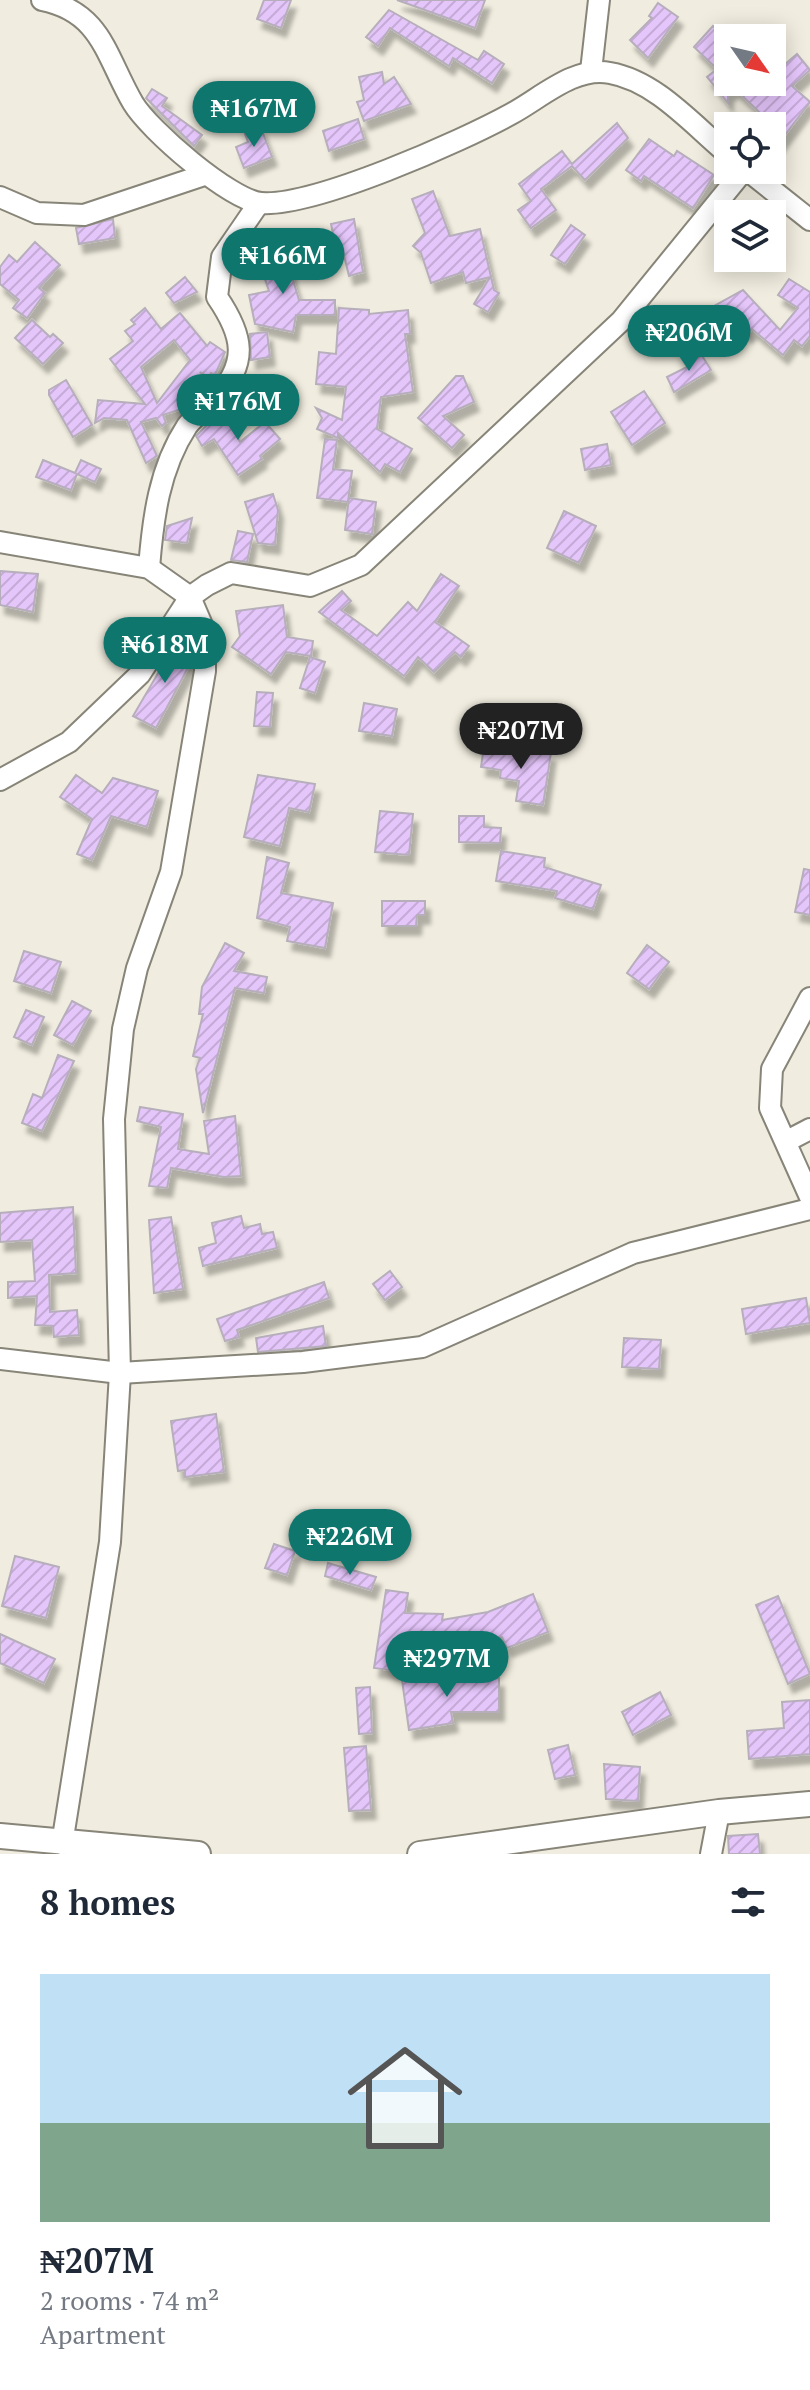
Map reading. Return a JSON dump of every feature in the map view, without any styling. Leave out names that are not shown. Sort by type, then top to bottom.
[{"type":"street","points":[[42,0],[66,5],[96,29],[135,107],[204,175],[259,203],[317,194],[415,159],[511,114],[550,90],[591,71],[641,82],[714,142]]},
{"type":"street","points":[[591,71],[599,0]]},
{"type":"street","points":[[0,197],[37,213],[84,215],[204,175]]},
{"type":"street","points":[[0,780],[69,742],[100,713],[140,674],[190,597],[231,573],[310,586],[361,565],[621,321],[734,184]]},
{"type":"street","points":[[764,184],[810,220]]},
{"type":"street","points":[[149,568],[153,514],[161,481],[188,425],[217,398],[239,363],[237,326],[217,297],[222,257],[259,203]]},
{"type":"street","points":[[0,542],[149,568],[190,597],[205,632],[205,671],[171,872],[137,968],[123,1029],[114,1119],[120,1373],[110,1542],[62,1844]]},
{"type":"street","points":[[810,998],[772,1069],[770,1108],[810,1197]]},
{"type":"street","points":[[787,1141],[810,1129]]},
{"type":"street","points":[[0,1359],[120,1373],[303,1362],[422,1347],[633,1253],[810,1209]]},
{"type":"street","points":[[420,1854],[719,1812],[810,1804]]},
{"type":"street","points":[[711,1854],[719,1812]]},
{"type":"street","points":[[0,1836],[198,1854]]},
{"type":"building","points":[[264,0],[291,0],[281,28],[257,19]]},
{"type":"building","points":[[397,0],[485,0],[475,28]]},
{"type":"building","points":[[658,3],[678,17],[648,58],[630,40],[652,18],[649,16]]},
{"type":"building","points":[[389,10],[478,60],[484,51],[504,64],[492,83],[453,58],[449,66],[390,28],[378,46],[366,37]]},
{"type":"building","points":[[713,26],[714,27],[714,66],[694,47]]},
{"type":"building","points":[[797,54],[810,70],[792,86],[810,102],[786,134],[786,112],[759,112],[742,96],[786,96],[786,63]]},
{"type":"building","points":[[714,71],[714,86],[707,77]]},
{"type":"building","points":[[382,72],[384,84],[394,77],[411,104],[364,121],[357,102],[364,100],[359,77]]},
{"type":"building","points":[[152,89],[167,98],[162,106],[202,135],[194,146],[146,98]]},
{"type":"building","points":[[358,119],[364,139],[329,151],[323,131]]},
{"type":"building","points":[[617,123],[628,138],[585,180],[572,166],[541,189],[556,210],[531,228],[518,210],[531,201],[519,184],[562,151],[572,164]]},
{"type":"building","points":[[261,128],[272,157],[244,168],[236,147],[248,142],[245,134]]},
{"type":"building","points":[[649,139],[674,156],[677,151],[714,175],[693,208],[644,176],[641,181],[626,170]]},
{"type":"building","points":[[433,191],[450,236],[480,229],[494,290],[499,293],[488,312],[474,304],[490,277],[466,283],[463,272],[431,283],[421,253],[413,246],[425,233],[412,199]]},
{"type":"building","points":[[113,219],[115,238],[79,244],[76,228]]},
{"type":"building","points":[[354,219],[363,272],[349,276],[342,247],[336,248],[331,224]]},
{"type":"building","points":[[571,225],[585,235],[565,264],[551,255]]},
{"type":"building","points":[[35,242],[60,265],[39,288],[45,293],[27,318],[13,308],[19,300],[0,284],[0,267],[9,255],[17,262]]},
{"type":"building","points":[[283,247],[299,300],[335,300],[335,315],[296,315],[293,332],[255,324],[249,295],[269,291],[257,256]]},
{"type":"building","points":[[185,277],[197,292],[174,303],[166,293]]},
{"type":"building","points":[[789,279],[810,292],[810,336],[802,346],[794,340],[783,355],[752,329],[747,334],[735,320],[718,330],[707,310],[743,290],[780,330],[798,308],[778,295]]},
{"type":"building","points":[[145,308],[161,329],[180,313],[207,346],[210,342],[225,352],[215,375],[211,373],[208,377],[200,372],[205,381],[185,408],[163,415],[166,423],[162,426],[156,418],[141,422],[157,456],[146,463],[127,420],[104,418],[95,423],[98,400],[145,404],[110,359],[133,341],[125,331],[135,324],[131,320]],"holes":[[[174,340],[190,360],[157,403],[141,367]]]},
{"type":"building","points":[[339,308],[369,310],[369,314],[408,310],[410,334],[405,334],[413,392],[381,397],[377,429],[412,449],[400,472],[385,464],[380,472],[338,433],[338,438],[317,429],[322,418],[316,408],[342,420],[346,387],[316,384],[319,352],[336,354]]},
{"type":"building","points":[[32,320],[50,337],[53,334],[63,343],[43,364],[15,338]]},
{"type":"building","points":[[267,332],[270,357],[251,360],[250,334]]},
{"type":"building","points":[[701,354],[711,370],[674,392],[667,377],[691,365],[689,363]]},
{"type":"building","points":[[456,376],[463,376],[474,402],[443,416],[464,435],[452,448],[418,418]]},
{"type":"building","points":[[251,379],[273,391],[260,410],[240,397]]},
{"type":"building","points":[[66,380],[92,425],[73,437],[49,395],[49,390]]},
{"type":"building","points":[[644,391],[665,423],[632,445],[611,412]]},
{"type":"building","points":[[222,410],[240,442],[265,422],[280,439],[260,456],[262,459],[238,475],[214,439],[202,446],[196,436]]},
{"type":"building","points":[[325,439],[337,440],[333,469],[352,471],[348,502],[317,498]]},
{"type":"building","points":[[607,444],[611,465],[585,470],[581,449]]},
{"type":"building","points":[[43,460],[75,473],[81,460],[101,469],[95,482],[77,474],[71,490],[36,477]]},
{"type":"building","points":[[273,494],[278,510],[275,545],[258,543],[245,502]]},
{"type":"building","points":[[349,498],[376,502],[372,534],[345,530]]},
{"type":"building","points":[[564,511],[596,526],[579,563],[547,548]]},
{"type":"building","points":[[192,518],[187,543],[165,540],[167,526]]},
{"type":"building","points":[[238,531],[253,534],[247,562],[231,560]]},
{"type":"building","points":[[0,571],[38,574],[33,612],[0,605]]},
{"type":"building","points":[[441,574],[459,586],[435,622],[469,646],[461,657],[455,652],[434,672],[418,657],[404,676],[319,612],[342,591],[351,601],[341,610],[377,636],[408,602],[417,611]]},
{"type":"building","points":[[283,605],[287,637],[313,641],[311,656],[286,652],[271,674],[232,647],[240,636],[236,611]]},
{"type":"building","points":[[178,639],[192,646],[192,660],[156,728],[133,716]]},
{"type":"building","points":[[310,657],[325,662],[315,693],[300,688]]},
{"type":"building","points":[[257,692],[273,693],[270,727],[254,726]]},
{"type":"building","points":[[364,703],[397,709],[392,736],[359,731]]},
{"type":"building","points":[[484,746],[551,753],[543,805],[516,801],[519,781],[500,778],[501,770],[481,767]]},
{"type":"building","points":[[76,775],[102,793],[113,778],[158,791],[147,827],[111,816],[92,860],[77,854],[92,819],[60,797]]},
{"type":"building","points":[[258,775],[315,784],[309,812],[289,808],[280,846],[244,837]]},
{"type":"building","points":[[380,811],[413,814],[409,855],[375,852]]},
{"type":"building","points":[[459,816],[484,816],[484,827],[501,828],[500,843],[459,842]]},
{"type":"building","points":[[501,851],[545,858],[544,867],[601,885],[593,909],[555,898],[557,891],[496,881]]},
{"type":"building","points":[[267,857],[289,863],[281,893],[333,903],[325,948],[287,941],[290,927],[257,918]]},
{"type":"building","points":[[804,869],[810,870],[810,915],[795,912]]},
{"type":"building","points":[[382,901],[425,901],[425,915],[417,915],[416,926],[382,926]]},
{"type":"building","points":[[225,943],[244,953],[234,971],[267,977],[264,993],[235,988],[203,1113],[196,1069],[200,1058],[193,1056],[203,1014],[199,1014],[202,987]]},
{"type":"building","points":[[647,945],[669,962],[649,989],[627,973]]},
{"type":"building","points":[[24,951],[61,962],[51,993],[14,981]]},
{"type":"building","points":[[72,1001],[91,1011],[73,1045],[54,1035]]},
{"type":"building","points":[[26,1010],[44,1017],[32,1045],[14,1037]]},
{"type":"building","points":[[58,1055],[74,1061],[42,1131],[22,1123],[33,1094],[42,1098]]},
{"type":"building","points":[[140,1107],[183,1114],[178,1149],[209,1154],[204,1121],[235,1116],[241,1176],[224,1177],[171,1168],[167,1188],[149,1186],[161,1127],[137,1121]]},
{"type":"building","points":[[73,1207],[76,1273],[49,1275],[50,1312],[77,1310],[79,1335],[54,1337],[53,1326],[35,1325],[37,1296],[8,1298],[8,1282],[35,1281],[32,1240],[0,1242],[0,1213]]},
{"type":"building","points":[[241,1216],[244,1228],[260,1224],[262,1234],[273,1232],[277,1248],[203,1266],[199,1248],[216,1243],[212,1223]]},
{"type":"building","points":[[171,1217],[183,1289],[154,1293],[149,1220]]},
{"type":"building","points":[[390,1271],[402,1287],[385,1300],[373,1284]]},
{"type":"building","points":[[324,1282],[329,1298],[237,1330],[239,1337],[225,1341],[217,1319]]},
{"type":"building","points":[[806,1298],[810,1323],[746,1334],[742,1309]]},
{"type":"building","points":[[323,1326],[326,1346],[258,1352],[256,1338]]},
{"type":"building","points":[[624,1338],[661,1340],[659,1369],[622,1367]]},
{"type":"building","points":[[216,1414],[224,1472],[185,1477],[185,1470],[178,1471],[171,1421]]},
{"type":"building","points":[[274,1544],[295,1551],[287,1575],[265,1568]]},
{"type":"building","points":[[15,1556],[59,1567],[46,1618],[2,1606]]},
{"type":"building","points":[[328,1563],[376,1577],[371,1590],[325,1576]]},
{"type":"building","points":[[386,1590],[408,1593],[405,1613],[443,1614],[442,1620],[488,1612],[533,1594],[548,1632],[507,1648],[502,1637],[458,1645],[401,1643],[397,1671],[374,1668]]},
{"type":"building","points":[[778,1596],[810,1674],[788,1684],[756,1605]]},
{"type":"building","points":[[0,1634],[55,1659],[44,1683],[0,1663]]},
{"type":"building","points":[[446,1673],[446,1679],[499,1678],[499,1712],[451,1712],[453,1723],[409,1730],[402,1680]]},
{"type":"building","points":[[370,1687],[372,1733],[359,1734],[356,1688]]},
{"type":"building","points":[[660,1692],[671,1715],[633,1735],[622,1712]]},
{"type":"building","points":[[810,1700],[810,1754],[749,1759],[747,1731],[784,1728],[782,1702]]},
{"type":"building","points":[[568,1745],[575,1775],[555,1779],[548,1750]]},
{"type":"building","points":[[366,1746],[371,1810],[349,1811],[344,1748]]},
{"type":"building","points":[[604,1764],[640,1767],[638,1801],[606,1799]]},
{"type":"building","points":[[758,1834],[760,1854],[729,1854],[728,1836]]}]
